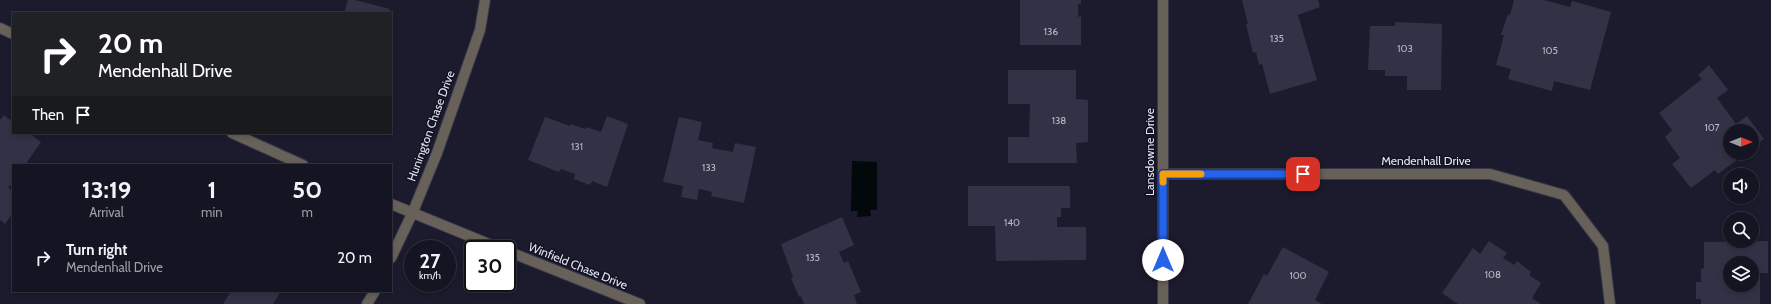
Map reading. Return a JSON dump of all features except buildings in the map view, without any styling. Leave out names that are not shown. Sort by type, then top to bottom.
[{"type":"street","name":"Hunington Chase Drive","points":[[392,256],[412,214],[437,153],[477,38],[486,0]]},
{"type":"street","name":"Lansdowne Drive","points":[[1162,304],[1163,0]]},
{"type":"street","points":[[0,28],[12,34]]},
{"type":"street","points":[[234,134],[302,164]]},
{"type":"street","name":"Mendenhall Drive","points":[[1163,174],[1490,174],[1564,196],[1603,246],[1610,304]]},
{"type":"street","points":[[392,204],[478,240]]},
{"type":"street","name":"Winfield Chase Drive","points":[[516,255],[640,304]]},
{"type":"street","points":[[367,304],[374,292]]},
{"type":"shaded area","points":[[852,161],[877,162],[877,210],[870,210],[871,216],[857,217],[858,211],[851,211]]},
{"type":"slow traffic","points":[[1163,182],[1163,174],[1201,174]]},
{"type":"route","points":[[1163,260],[1163,174],[1303,174]]}]
